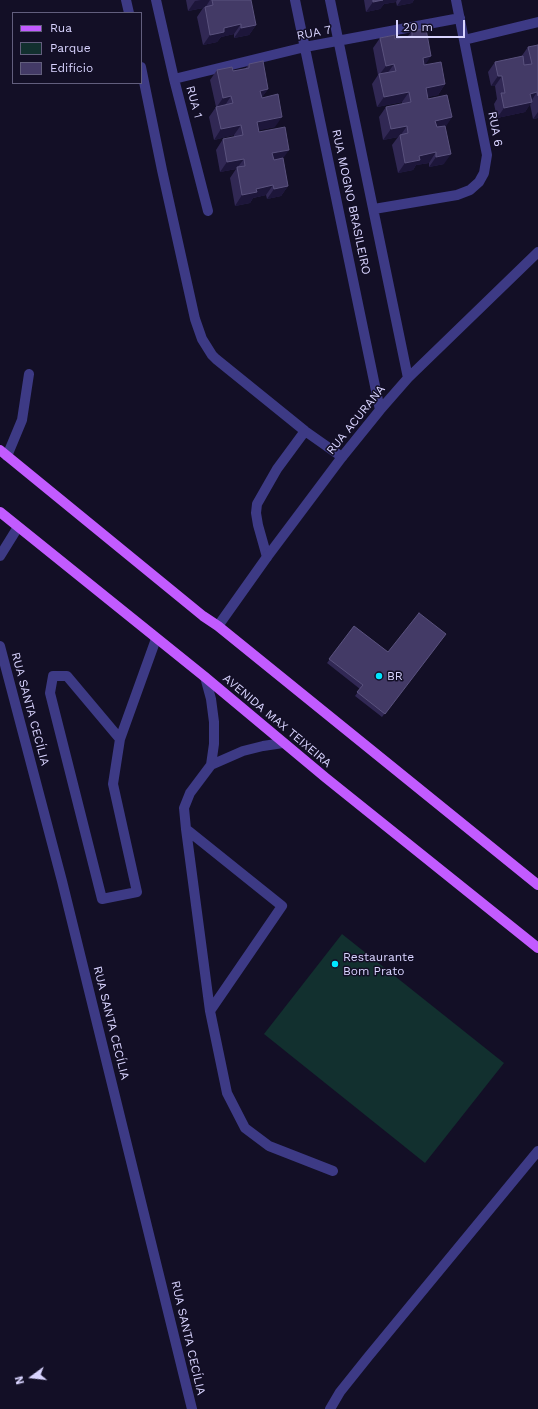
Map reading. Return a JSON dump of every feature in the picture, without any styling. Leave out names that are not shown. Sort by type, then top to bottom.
[{"type":"main road","points":[[4,453],[203,616],[218,626],[538,885]]},
{"type":"main road","name":"AVENIDA MAX TEIXEIRA","points":[[0,512],[205,677],[283,743],[538,948]]},
{"type":"street","points":[[126,0],[129,12]]},
{"type":"street","name":"RUA 1","points":[[156,0],[174,79],[208,211]]},
{"type":"street","name":"RUA MOGNO BRASILEIRO","points":[[295,0],[380,410]]},
{"type":"street","name":"RUA MOGNO BRASILEIRO","points":[[330,0],[408,378]]},
{"type":"street","name":"RUA 6","points":[[374,209],[457,195],[470,190],[480,182],[484,173],[487,156],[456,0]]},
{"type":"street","name":"RUA 7","points":[[174,79],[305,47],[460,18]]},
{"type":"street","points":[[464,40],[538,22]]},
{"type":"street","points":[[142,72],[195,319],[202,338],[212,355],[305,431],[342,457]]},
{"type":"street","name":"RUA ACURANA","points":[[218,626],[267,557],[342,457],[380,410],[408,378],[538,252]]},
{"type":"street","points":[[4,453],[22,420],[29,374]]},
{"type":"street","points":[[267,557],[258,525],[256,513],[257,504],[276,469],[305,431]]},
{"type":"street","points":[[0,556],[18,526]]},
{"type":"street","points":[[120,739],[67,676],[53,676],[50,693],[102,900],[137,892],[113,784],[120,739],[156,639]]},
{"type":"street","name":"RUA SANTA CECÍLIA","points":[[0,646],[62,881],[192,1409]]},
{"type":"street","points":[[205,677],[211,699],[214,722],[214,744],[211,765]]},
{"type":"street","points":[[283,743],[243,751],[211,765],[190,792],[184,808],[186,829],[210,1011],[227,1093],[245,1128],[269,1146],[333,1171]]},
{"type":"street","points":[[186,829],[282,906],[210,1011]]},
{"type":"street","points":[[330,1409],[340,1392],[368,1357],[538,1151]]},
{"type":"green space","points":[[342,934],[504,1063],[425,1163],[264,1034]]},
{"type":"building","points":[[212,0],[251,0],[256,25],[241,28],[241,24],[224,28],[224,32],[210,35],[205,7],[213,5]]},
{"type":"building","points":[[426,29],[431,56],[423,58],[424,65],[441,62],[445,84],[426,88],[428,99],[447,95],[452,117],[435,121],[437,127],[445,126],[451,154],[436,157],[436,152],[419,156],[420,160],[405,163],[400,135],[408,133],[407,126],[391,129],[386,107],[411,102],[409,92],[384,97],[379,74],[396,71],[394,64],[386,66],[380,38],[395,35],[395,39],[412,36],[412,31]]},
{"type":"building","points":[[538,45],[538,96],[537,92],[530,94],[532,102],[504,108],[501,93],[505,93],[502,76],[498,76],[495,62],[523,56],[524,65],[532,64],[528,47]]},
{"type":"building","points":[[263,61],[268,89],[260,91],[262,98],[278,94],[282,117],[257,122],[259,132],[285,127],[289,150],[272,153],[274,160],[283,158],[288,186],[274,189],[273,185],[256,189],[257,192],[242,195],[237,167],[245,166],[244,159],[227,162],[223,139],[243,135],[241,125],[221,129],[216,107],[233,103],[231,96],[223,98],[217,70],[232,67],[233,71],[249,68],[249,64]]},
{"type":"building","name":"BR","points":[[419,613],[446,634],[385,714],[357,692],[363,685],[329,659],[354,626],[388,652]]},
{"type":"place","name":"BR","points":[[379,676]]},
{"type":"place","name":"Restaurante Bom Prato","points":[[335,964]]}]
